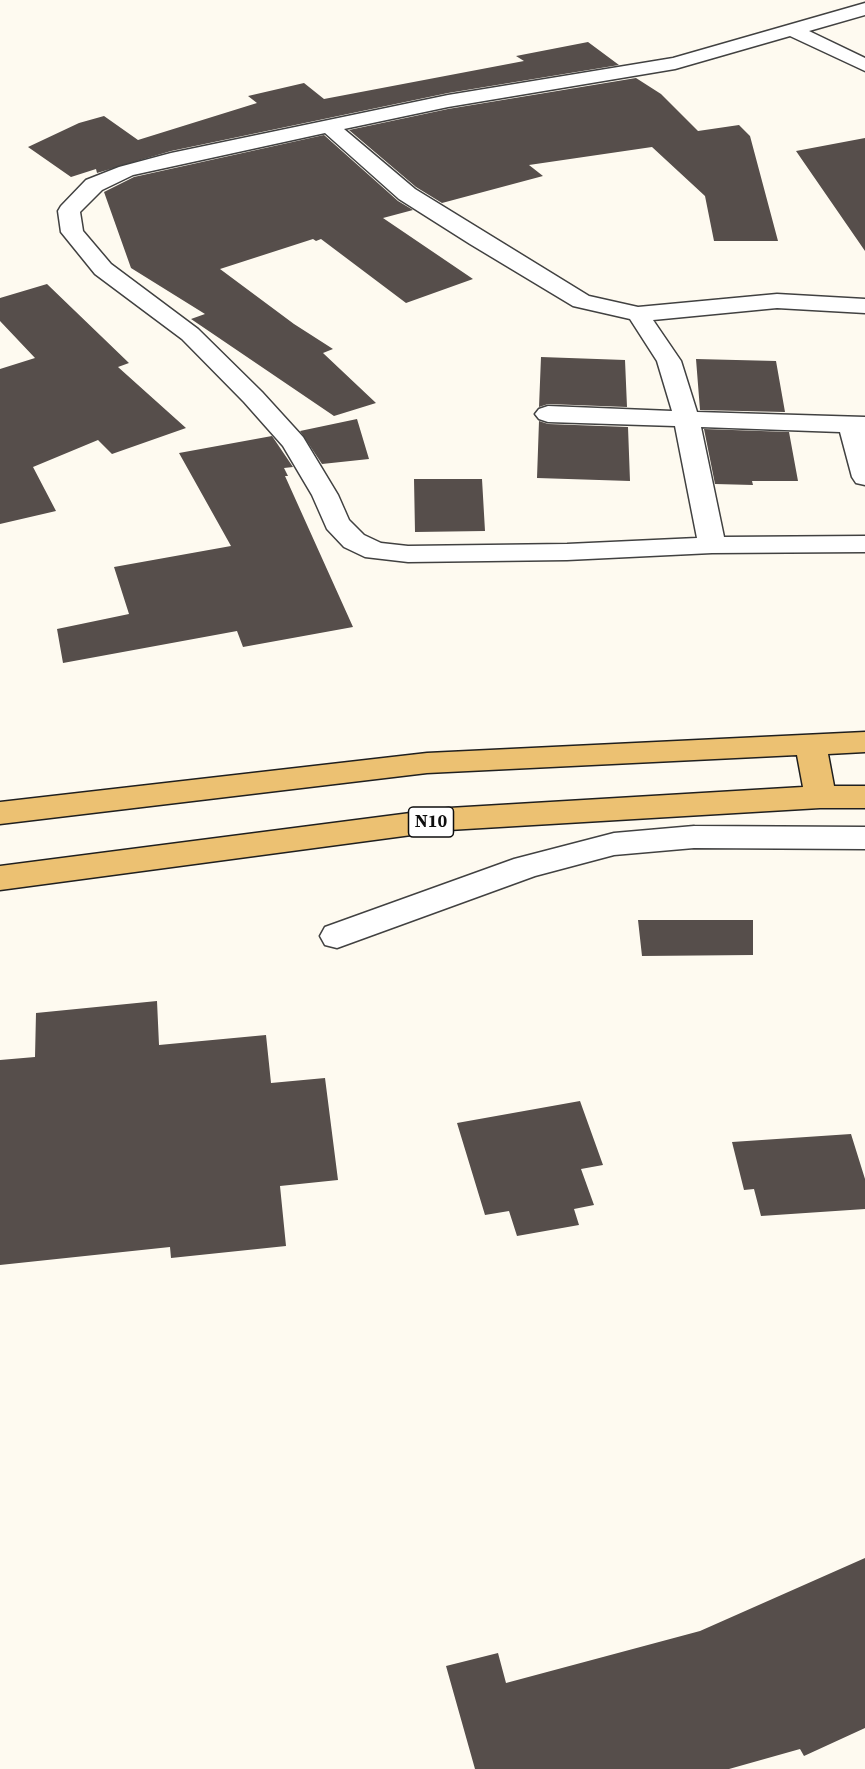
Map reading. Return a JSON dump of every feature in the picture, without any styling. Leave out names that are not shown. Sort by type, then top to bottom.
[{"type":"main road","points":[[0,813],[427,763],[865,742]]},
{"type":"main road","points":[[811,745],[820,797]]},
{"type":"main road","name":"N10","points":[[0,878],[449,819],[820,797],[865,797]]},
{"type":"street","points":[[865,9],[675,63],[448,101],[328,125],[126,171],[94,185],[69,211],[72,232],[103,269],[190,334],[253,397],[294,442],[325,495],[337,523],[354,541],[375,551],[408,554],[567,552],[712,544],[865,544]]},
{"type":"street","points":[[794,31],[865,65]]},
{"type":"street","points":[[328,125],[407,194],[581,301],[638,314],[777,301],[865,306]]},
{"type":"street","points":[[638,314],[669,361],[686,417],[712,544]]},
{"type":"street","points":[[548,414],[686,417],[858,425],[865,477]]},
{"type":"street","points":[[337,936],[526,867],[614,844],[694,837],[865,838]]},
{"type":"building","points":[[588,42],[619,65],[448,93],[171,151],[97,173],[96,169],[71,177],[28,147],[79,123],[104,116],[138,140],[257,103],[248,96],[304,83],[324,99],[524,61],[516,56]]},
{"type":"building","points":[[636,78],[661,94],[698,131],[739,125],[750,136],[778,241],[714,241],[705,196],[652,147],[529,165],[543,176],[442,203],[416,187],[349,130],[448,109]]},
{"type":"building","points":[[324,135],[398,201],[413,210],[383,218],[473,279],[406,303],[321,239],[316,241],[313,239],[220,269],[294,324],[333,349],[323,353],[376,403],[334,416],[191,319],[205,314],[131,268],[104,192],[134,177]]},
{"type":"building","points":[[865,138],[865,251],[796,151]]},
{"type":"building","points":[[47,284],[129,363],[118,367],[186,428],[112,454],[98,440],[33,467],[56,511],[0,524],[0,369],[35,358],[0,321],[0,298]]},
{"type":"building","points":[[541,357],[625,360],[627,407],[548,404],[539,407]]},
{"type":"building","points":[[696,359],[776,361],[785,412],[700,410]]},
{"type":"building","points":[[357,419],[369,459],[322,464],[300,431]]},
{"type":"building","points":[[539,421],[548,424],[628,427],[630,481],[537,478]]},
{"type":"building","points":[[704,429],[789,432],[798,481],[752,481],[753,485],[715,484]]},
{"type":"building","points":[[272,436],[293,467],[284,468],[288,476],[285,476],[353,627],[243,647],[237,631],[63,663],[57,629],[129,614],[114,567],[231,546],[179,453]]},
{"type":"building","points":[[414,479],[482,479],[485,531],[415,532]]},
{"type":"building","points":[[638,920],[753,920],[753,955],[642,956]]},
{"type":"building","points":[[157,1001],[159,1045],[266,1035],[271,1083],[325,1078],[338,1180],[280,1186],[286,1246],[171,1258],[170,1247],[0,1265],[0,1060],[35,1057],[36,1013]]},
{"type":"building","points":[[580,1101],[603,1165],[581,1169],[594,1205],[574,1209],[579,1225],[517,1236],[509,1211],[485,1215],[457,1123]]},
{"type":"building","points":[[851,1134],[865,1179],[865,1209],[761,1216],[754,1189],[744,1190],[732,1142]]},
{"type":"building","points":[[865,1558],[865,1728],[804,1756],[800,1749],[729,1769],[475,1769],[446,1666],[498,1653],[506,1683],[700,1631]]}]
